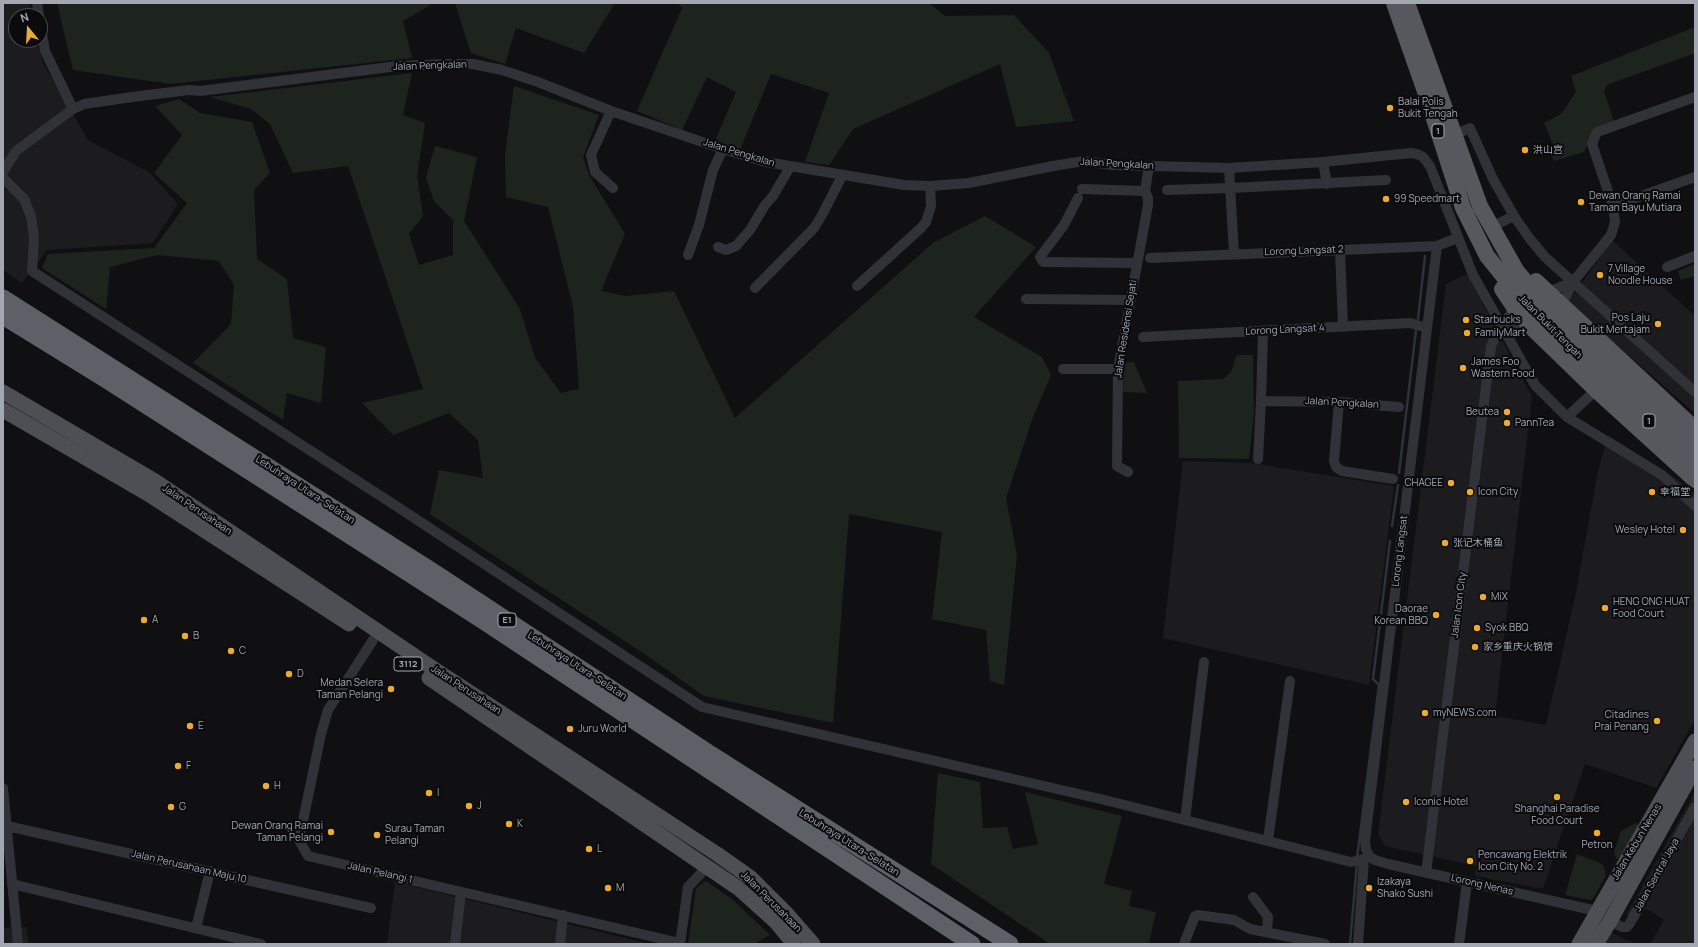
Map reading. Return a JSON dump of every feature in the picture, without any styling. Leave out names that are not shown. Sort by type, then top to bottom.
[{"type":"highway","name":"Jalan Bukit Tengah","points":[[1394,3],[1427,97],[1463,208],[1487,256],[1528,307],[1605,380],[1695,461]]},
{"type":"highway","name":"Jalan Bukit Tengah","points":[[1407,3],[1480,206],[1516,270],[1605,380],[1695,444]]},
{"type":"highway","points":[[1506,252],[1695,429]]},
{"type":"highway","points":[[1487,256],[1495,279],[1514,307],[1530,326],[1605,380],[1695,480]]},
{"type":"highway","name":"Lebuhraya Utara–Selatan","points":[[3,298],[435,573],[715,758],[1010,944]]},
{"type":"highway","name":"Lebuhraya Utara–Selatan","points":[[3,316],[105,379],[482,620],[972,944]]},
{"type":"main road","name":"Jalan Perusahaan","points":[[3,392],[155,481],[434,669],[718,854],[751,878],[786,913],[813,944]]},
{"type":"main road","name":"Jalan Perusahaan","points":[[3,410],[148,494],[373,640],[706,868],[738,888],[776,922],[794,944]]},
{"type":"main road","name":"Jalan Kebun Nenas","points":[[1579,944],[1596,911],[1695,740]]},
{"type":"main road","name":"Jalan Kebun Nenas","points":[[1596,944],[1695,768]]},
{"type":"street","points":[[45,48],[73,109]]},
{"type":"street","name":"Jalan Pengkalan","points":[[3,172],[16,151],[73,109],[84,104],[139,96],[189,90],[200,91],[398,66],[445,64],[473,64],[502,70],[538,82],[611,111],[766,162],[842,176],[899,184],[930,186],[976,182],[1084,161],[1113,165],[1229,168],[1323,162],[1411,152],[1423,157],[1434,174],[1457,238],[1472,274],[1535,385],[1567,417],[1592,434],[1662,475],[1695,506]]},
{"type":"street","points":[[1562,305],[1573,282],[1611,235],[1615,222],[1613,206],[1592,144],[1597,132],[1695,97]]},
{"type":"street","points":[[611,111],[591,155],[595,172],[613,188]]},
{"type":"street","points":[[1454,135],[1470,128],[1493,179],[1514,216],[1545,257],[1695,392]]},
{"type":"street","points":[[688,255],[699,225],[713,170],[723,149]]},
{"type":"street","points":[[1323,162],[1326,184]]},
{"type":"street","points":[[1137,263],[1043,262],[1040,257],[1064,226],[1080,194],[1145,191],[1149,166]]},
{"type":"street","points":[[718,247],[726,250],[736,246],[750,230],[790,167]]},
{"type":"street","points":[[1229,168],[1234,254]]},
{"type":"street","points":[[754,288],[814,228],[842,176]]},
{"type":"street","points":[[1613,206],[1695,177]]},
{"type":"street","name":"Lorong Nenas","points":[[3,178],[24,199],[31,216],[34,238],[32,271],[702,707],[870,745],[1268,840],[1361,859],[1375,860],[1596,911]]},
{"type":"street","points":[[1167,190],[1326,184],[1386,180]]},
{"type":"street","points":[[857,286],[926,222],[931,206],[930,186]]},
{"type":"street","name":"Jalan Residensi Sejati","points":[[1128,472],[1116,466],[1118,369],[1148,205],[1148,198],[1145,191]]},
{"type":"street","points":[[1491,227],[1514,216]]},
{"type":"street","name":"Lorong Langsat 2","points":[[1150,258],[1436,246],[1457,238]]},
{"type":"street","name":"Lorong Langsat","points":[[1358,944],[1361,859],[1366,849],[1365,841],[1436,246]]},
{"type":"street","points":[[1340,250],[1343,327]]},
{"type":"street","points":[[1667,267],[1695,256]]},
{"type":"street","points":[[1548,292],[1573,282]]},
{"type":"street","points":[[1026,299],[1130,300]]},
{"type":"street","points":[[1503,329],[1514,307]]},
{"type":"street","name":"Lorong Langsat 4","points":[[1144,337],[1410,323],[1427,328]]},
{"type":"street","points":[[1503,329],[1530,326]]},
{"type":"street","name":"Jalan Icon City","points":[[1426,873],[1491,346],[1495,338],[1503,329]]},
{"type":"street","points":[[1258,459],[1262,401],[1263,331]]},
{"type":"street","points":[[1063,368],[1118,369]]},
{"type":"street","points":[[1567,417],[1605,380]]},
{"type":"street","name":"Jalan Pengkalan","points":[[1262,401],[1339,402],[1398,407]]},
{"type":"street","points":[[1339,402],[1334,461],[1336,467],[1342,471],[1393,479]]},
{"type":"street","name":"Jalan Pelangi 1","points":[[373,640],[328,710],[321,734],[299,840],[308,856],[680,944]]},
{"type":"street","points":[[1185,820],[1204,662]]},
{"type":"street","points":[[1268,840],[1290,681]]},
{"type":"street","points":[[3,788],[7,826],[9,879],[18,944]]},
{"type":"street","name":"Jalan Sentral Jaya","points":[[1610,921],[1622,927],[1627,927],[1695,807]]},
{"type":"street","name":"Jalan Perusahaan Maju 10","points":[[7,826],[372,908]]},
{"type":"street","points":[[680,944],[688,887],[706,868]]},
{"type":"street","points":[[196,928],[210,871]]},
{"type":"street","points":[[9,879],[261,944]]},
{"type":"street","points":[[1459,944],[1467,882]]},
{"type":"street","points":[[455,944],[461,892]]},
{"type":"street","points":[[1253,897],[1268,917],[1267,932]]},
{"type":"street","points":[[1184,944],[1195,916],[1198,915],[1234,920],[1250,929],[1325,944]]},
{"type":"street","points":[[560,944],[563,916]]},
{"type":"shaded area","points":[[3,3],[30,3],[31,8],[8,8],[8,48],[38,48],[43,63],[88,140],[149,172],[178,204],[153,243],[47,250],[22,283],[3,270]]},
{"type":"shaded area","points":[[57,3],[434,3],[403,21],[412,58],[170,84],[73,70]]},
{"type":"shaded area","points":[[455,3],[615,3],[584,53],[516,28],[505,64],[471,53]]},
{"type":"shaded area","points":[[678,3],[929,3],[945,16],[1014,15],[1049,53],[1074,121],[1016,127],[1000,64],[853,129],[829,165],[805,162],[829,93],[771,74],[740,150],[715,141],[736,92],[707,77],[682,130],[637,111],[682,8]]},
{"type":"shaded area","points":[[1695,27],[1695,53],[1607,85],[1604,92],[1614,121],[1596,128],[1584,152],[1554,161],[1549,147],[1553,144],[1544,123],[1561,114],[1576,92],[1571,76]]},
{"type":"shaded area","points":[[412,73],[403,115],[425,123],[417,176],[423,216],[409,234],[419,265],[453,255],[453,220],[434,201],[426,177],[435,146],[477,157],[464,221],[520,309],[535,358],[561,393],[579,389],[573,306],[548,207],[506,197],[505,155],[514,86],[599,115],[583,157],[589,175],[625,234],[601,291],[626,296],[674,291],[735,418],[933,243],[985,216],[1036,247],[974,317],[1042,357],[1051,375],[1033,417],[1006,498],[1017,555],[1004,685],[990,681],[986,630],[932,619],[942,532],[849,514],[833,723],[704,696],[646,655],[430,514],[439,470],[483,478],[478,440],[449,413],[393,435],[362,403],[423,389],[348,166],[293,173],[270,124],[251,109],[210,97]]},
{"type":"shaded area","points":[[179,99],[200,113],[252,122],[270,173],[254,190],[257,259],[287,279],[293,338],[326,347],[321,403],[287,393],[283,420],[193,363],[231,324],[234,285],[219,261],[157,255],[110,267],[106,309],[42,268],[48,254],[154,248],[187,203],[154,173],[182,135],[155,106]]},
{"type":"shaded area","points":[[1612,240],[1695,316],[1695,413],[1568,303]]},
{"type":"shaded area","points":[[1695,264],[1695,276],[1681,280],[1678,271]]},
{"type":"shaded area","points":[[1467,274],[1532,397],[1495,716],[1546,725],[1575,597],[1598,471],[1608,435],[1678,480],[1695,494],[1695,720],[1656,788],[1585,764],[1543,889],[1475,876],[1476,866],[1385,846],[1378,834],[1446,284]]},
{"type":"shaded area","points":[[1237,355],[1253,355],[1254,413],[1249,459],[1179,458],[1178,381],[1223,379],[1231,372]]},
{"type":"shaded area","points":[[1134,362],[1147,393],[1123,392],[1124,363]]},
{"type":"shaded area","points":[[1183,461],[1252,463],[1394,486],[1369,685],[1163,638]]},
{"type":"shaded area","points":[[938,773],[980,782],[983,828],[1007,827],[1013,849],[1038,844],[1025,792],[1122,816],[1104,884],[1132,891],[1129,906],[1156,912],[1149,944],[1050,944],[931,864]]},
{"type":"shaded area","points":[[1695,792],[1695,944],[1650,944],[1664,920],[1645,908],[1637,921],[1626,915]]},
{"type":"shaded area","points":[[1636,823],[1639,826],[1621,858],[1616,859],[1614,852],[1621,831]]},
{"type":"shaded area","points":[[1577,854],[1600,863],[1604,867],[1606,876],[1592,900],[1565,895]]},
{"type":"shaded area","points":[[706,881],[732,899],[770,935],[754,944],[688,944],[696,888]]},
{"type":"shaded area","points":[[395,882],[650,944],[387,944]]},
{"type":"shaded area","points":[[26,927],[29,944],[3,944],[3,928]]},
{"type":"shaded area","points":[[1610,932],[1636,944],[1604,944]]},
{"type":"waterway","points":[[1418,319],[1425,256]]},
{"type":"waterway","points":[[1399,473],[1416,330]]},
{"type":"waterway","points":[[1392,526],[1398,485]]},
{"type":"waterway","points":[[1357,858],[1379,685],[1373,679],[1390,541]]},
{"type":"waterway","points":[[1350,944],[1357,863]]},
{"type":"place","name":"Balai Polis Bukit Tengah","points":[[1390,108]]},
{"type":"place","name":"洪山宫","points":[[1525,150]]},
{"type":"place","name":"99 Speedmart","points":[[1386,199]]},
{"type":"place","name":"Dewan Orang Ramai Taman Bayu Mutiara","points":[[1581,202]]},
{"type":"place","name":"7 Village Noodle House","points":[[1600,275]]},
{"type":"place","name":"Starbucks","points":[[1466,320]]},
{"type":"place","name":"Pos Laju Bukit Mertajam","points":[[1658,324]]},
{"type":"place","name":"FamilyMart","points":[[1467,333]]},
{"type":"place","name":"James Foo Wastern Food","points":[[1463,368]]},
{"type":"place","name":"Beutea","points":[[1507,412]]},
{"type":"place","name":"PannTea","points":[[1507,423]]},
{"type":"place","name":"CHAGEE","points":[[1451,483]]},
{"type":"place","name":"Icon City","points":[[1470,492]]},
{"type":"place","name":"幸福堂","points":[[1652,492]]},
{"type":"place","name":"Wesley Hotel","points":[[1683,530]]},
{"type":"place","name":"张记木桶鱼","points":[[1445,543]]},
{"type":"place","name":"MiX","points":[[1483,597]]},
{"type":"place","name":"HENG ONG HUAT Food Court","points":[[1605,608]]},
{"type":"place","name":"Daorae Korean BBQ","points":[[1436,615]]},
{"type":"place","name":"A","points":[[144,620]]},
{"type":"place","name":"Syok BBQ","points":[[1477,628]]},
{"type":"place","name":"B","points":[[185,636]]},
{"type":"place","name":"家乡重庆火锅馆","points":[[1475,647]]},
{"type":"place","name":"C","points":[[231,651]]},
{"type":"place","name":"D","points":[[289,674]]},
{"type":"place","name":"Medan Selera Taman Pelangi","points":[[391,689]]},
{"type":"place","name":"myNEWS.com","points":[[1425,713]]},
{"type":"place","name":"Citadines Prai Penang","points":[[1657,721]]},
{"type":"place","name":"E","points":[[190,726]]},
{"type":"place","name":"Juru World","points":[[570,729]]},
{"type":"place","name":"F","points":[[178,766]]},
{"type":"place","name":"H","points":[[266,786]]},
{"type":"place","name":"I","points":[[429,793]]},
{"type":"place","name":"Shanghai Paradise Food Court","points":[[1557,797]]},
{"type":"place","name":"Iconic Hotel","points":[[1406,802]]},
{"type":"place","name":"J","points":[[469,806]]},
{"type":"place","name":"G","points":[[171,807]]},
{"type":"place","name":"K","points":[[509,824]]},
{"type":"place","name":"Dewan Orang Ramai Taman Pelangi","points":[[331,832]]},
{"type":"place","name":"Petron","points":[[1597,833]]},
{"type":"place","name":"Surau Taman Pelangi","points":[[377,835]]},
{"type":"place","name":"L","points":[[589,849]]},
{"type":"place","name":"Pencawang Elektrik Icon City No. 2","points":[[1470,861]]},
{"type":"place","name":"M","points":[[608,888]]},
{"type":"place","name":"Izakaya Shako Sushi","points":[[1369,888]]}]
